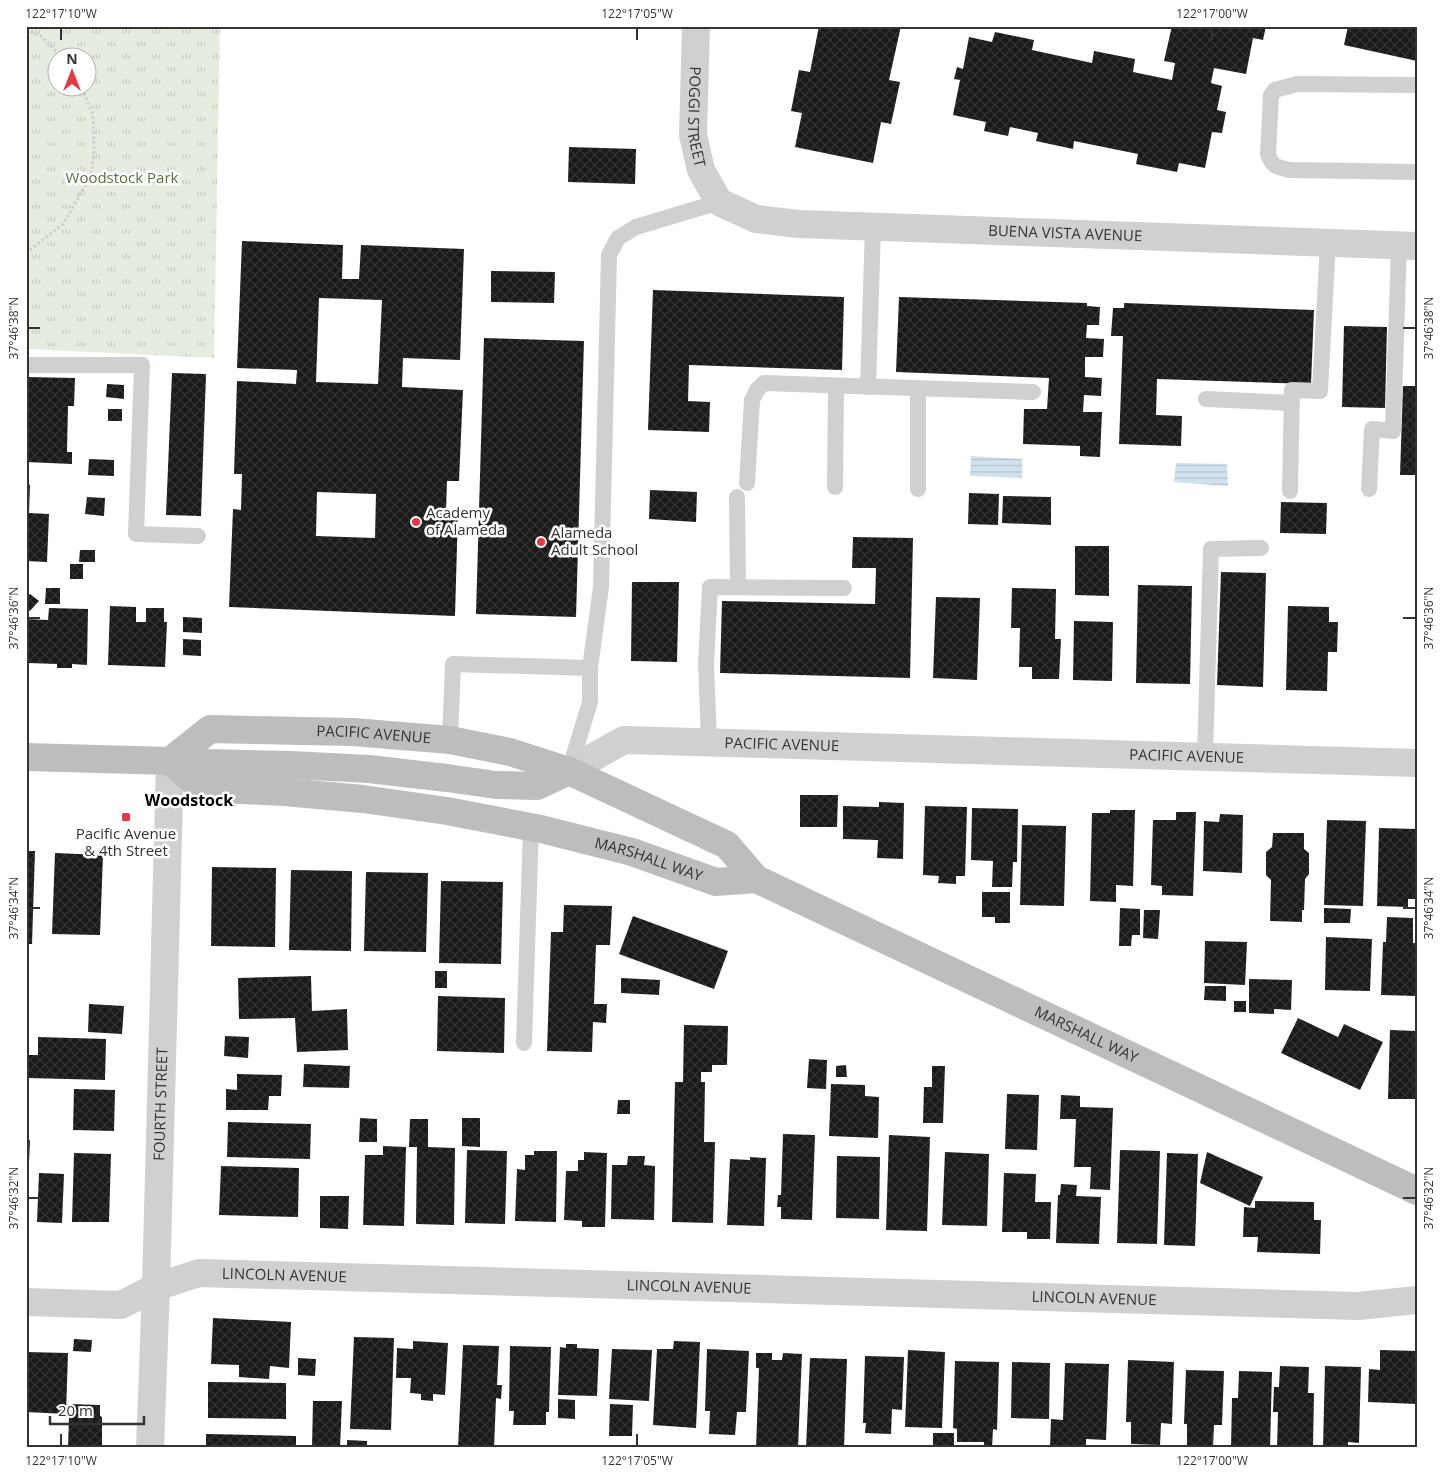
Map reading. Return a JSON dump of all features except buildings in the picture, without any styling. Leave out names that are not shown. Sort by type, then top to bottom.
[{"type":"street","name":"POGGI STREET","points":[[696,26],[693,136],[701,170],[719,202]]},
{"type":"street","name":"BUENA VISTA AVENUE","points":[[719,202],[756,220],[798,224],[1408,245]]},
{"type":"street","name":"PACIFIC AVENUE","points":[[170,761],[210,729],[353,732],[450,740],[510,752],[569,771],[624,740],[1417,763]]},
{"type":"street","points":[[26,757],[291,765],[369,770],[496,785],[537,786],[569,771]]},
{"type":"street","points":[[170,761],[201,788],[284,792],[363,799],[448,811],[536,828]]},
{"type":"street","name":"FOURTH STREET","points":[[150,1448],[170,761]]},
{"type":"street","name":"MARSHALL WAY","points":[[569,771],[727,845],[756,879],[1417,1191]]},
{"type":"street","name":"MARSHALL WAY","points":[[536,828],[632,852],[716,882],[756,879]]},
{"type":"street","name":"LINCOLN AVENUE","points":[[26,1302],[121,1305],[156,1287],[198,1273],[1358,1306],[1417,1300]]},
{"type":"street","name":"LINCOLN AVENUE","points":[[1358,1306],[1417,1321]]},
{"type":"lane","points":[[1417,85],[1297,84],[1276,90],[1270,95],[1268,154],[1270,163],[1278,168],[1290,170],[1417,172]]},
{"type":"lane","points":[[569,771],[590,702],[590,668],[601,587],[610,256],[618,238],[636,227],[719,202]]},
{"type":"lane","points":[[868,387],[873,227]]},
{"type":"lane","points":[[1290,491],[1292,390],[1320,391],[1328,242]]},
{"type":"lane","points":[[1369,489],[1372,429],[1393,431],[1408,245]]},
{"type":"lane","points":[[26,365],[142,365],[136,534],[198,536]]},
{"type":"lane","points":[[746,483],[752,400],[757,390],[764,383],[1033,392]]},
{"type":"lane","points":[[835,487],[836,386]]},
{"type":"lane","points":[[918,388],[918,489]]},
{"type":"lane","points":[[1206,399],[1292,403]]},
{"type":"lane","points":[[737,497],[738,587]]},
{"type":"lane","points":[[1205,756],[1211,549],[1261,548]]},
{"type":"lane","points":[[709,742],[706,663],[710,587],[844,588]]},
{"type":"lane","points":[[450,740],[453,664],[590,668]]},
{"type":"lane","points":[[524,1044],[536,828]]},
{"type":"path","points":[[26,30],[41,36],[53,48]]},
{"type":"path","points":[[26,253],[63,224],[91,176],[94,153],[92,115],[86,98]]},
{"type":"green space","name":"Woodstock Park","points":[[26,26],[220,26],[214,358],[26,349]]},
{"type":"water","points":[[971,456],[1022,459],[1022,478],[970,476]]},
{"type":"water","points":[[1176,463],[1227,464],[1228,486],[1174,482]]},
{"type":"place","name":"Academy of Alameda","points":[[416,522]]},
{"type":"place","name":"Alameda Adult School","points":[[541,542]]},
{"type":"place","name":"Pacific Avenue & 4th Street","points":[[126,817]]},
{"type":"district","name":"Woodstock","points":[[189,800]]}]
